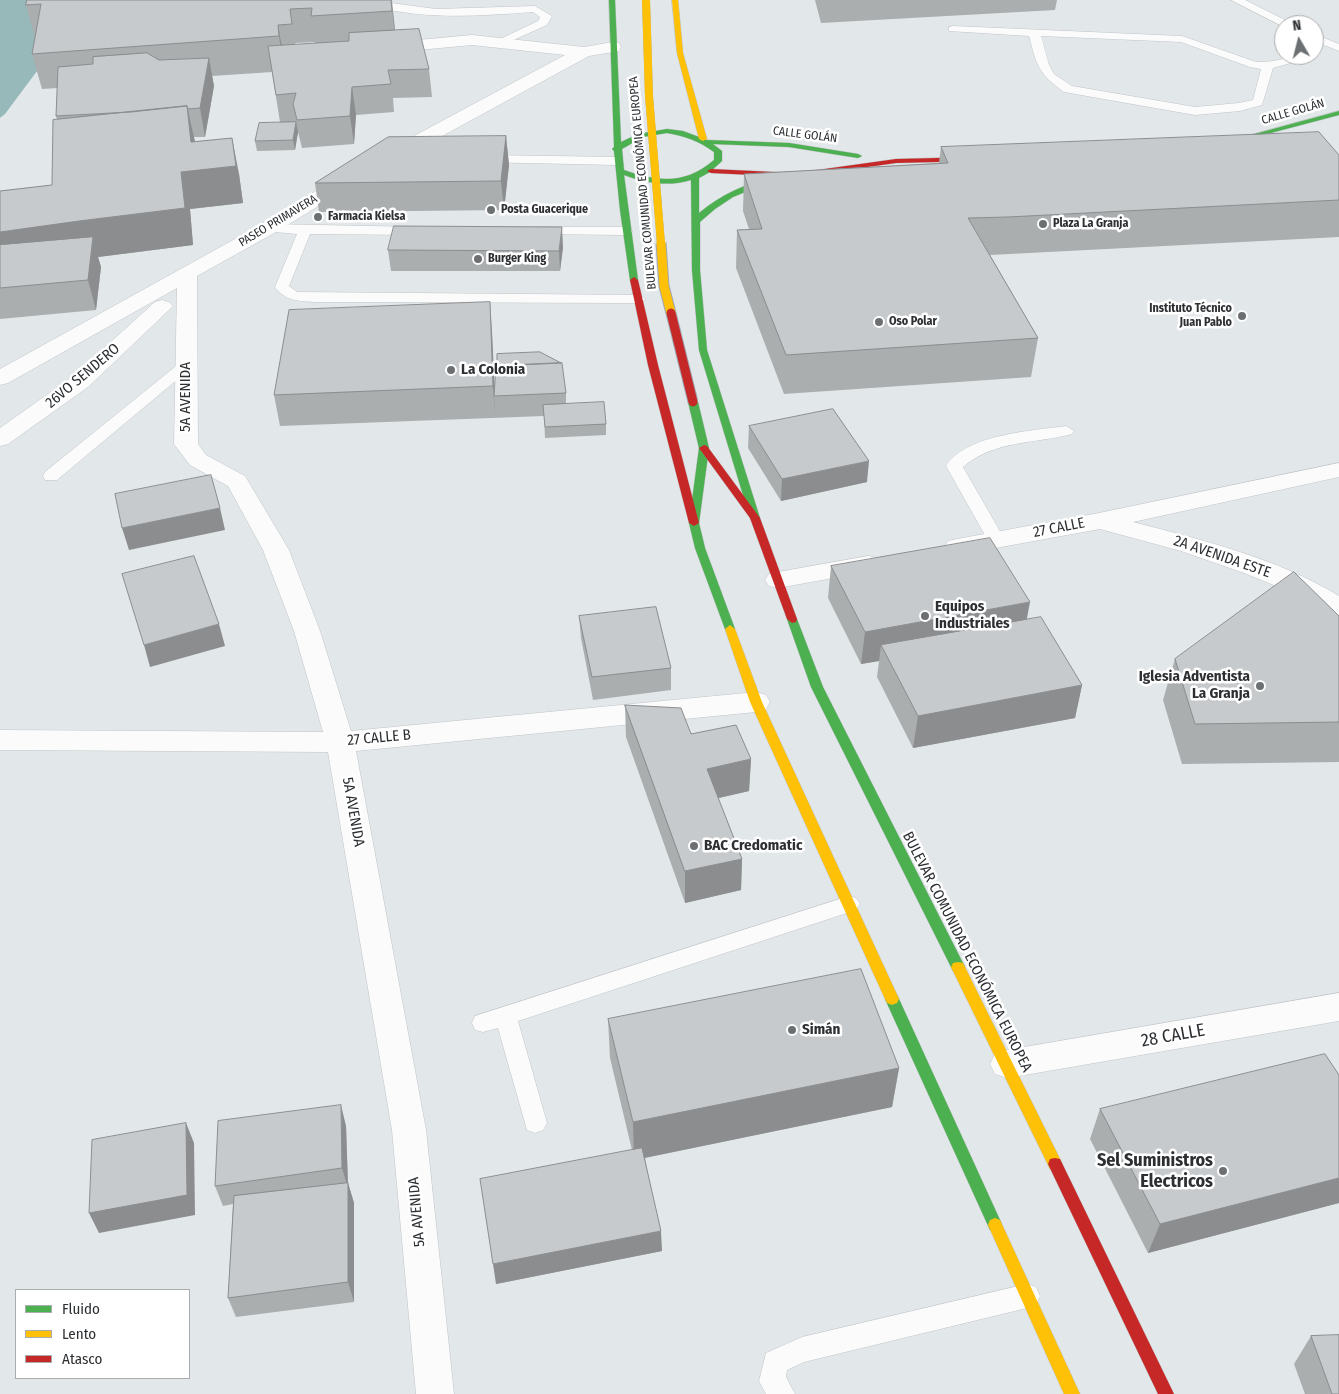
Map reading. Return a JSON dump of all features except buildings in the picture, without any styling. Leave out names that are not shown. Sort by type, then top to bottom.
[{"type":"main road","name":"BULEVAR COMUNIDAD ECONÓMICA EUROPEA","points":[[612,0],[618,160],[626,231],[639,299],[700,548],[756,702],[1072,1394]]},
{"type":"main road","name":"BULEVAR COMUNIDAD ECONÓMICA EUROPEA","points":[[646,0],[648,96],[664,286],[704,448],[694,523]]},
{"type":"main road","points":[[618,160],[634,178],[654,182],[675,182],[695,178],[711,171],[718,161],[718,151],[706,141],[680,53],[676,0]]},
{"type":"main road","points":[[695,108],[712,118]]},
{"type":"main road","name":"CALLE GOLÁN","points":[[1218,143],[1247,139],[1339,113]]},
{"type":"main road","name":"CALLE GOLÁN","points":[[618,160],[624,140],[656,132],[685,133],[706,141],[789,145],[896,161]]},
{"type":"main road","points":[[745,132],[789,145]]},
{"type":"main road","name":"CALLE GOLÁN","points":[[711,171],[796,175],[896,161],[985,159]]},
{"type":"main road","points":[[695,222],[711,205],[734,191],[763,181],[796,175]]},
{"type":"main road","name":"BULEVAR COMUNIDAD ECONÓMICA EUROPEA","points":[[695,178],[696,270],[703,350],[754,518],[817,687],[1007,1064],[1166,1394]]},
{"type":"main road","name":"BULEVAR COMUNIDAD ECONÓMICA EUROPEA","points":[[704,448],[754,518]]},
{"type":"street","points":[[374,49],[472,40],[584,52]]},
{"type":"street","name":"PASEO PRIMAVERA","points":[[2,375],[269,228],[372,166],[584,52],[613,48]]},
{"type":"street","name":"5A AVENIDA","points":[[187,274],[186,444],[198,460],[237,481],[276,550],[307,631],[340,742],[410,1130],[435,1394]]},
{"type":"street","points":[[121,310],[144,306],[162,306],[176,308],[187,314]]},
{"type":"street","name":"26VO SENDERO","points":[[0,439],[80,382],[162,306]]},
{"type":"street","name":"27 CALLE","points":[[938,551],[1098,521],[1339,470]]},
{"type":"street","name":"2A AVENIDA ESTE","points":[[1098,521],[1232,558],[1292,582],[1336,603]]},
{"type":"street","points":[[778,580],[890,560]]},
{"type":"street","name":"27 CALLE B","points":[[0,740],[340,742],[756,702]]},
{"type":"street","name":"28 CALLE","points":[[1007,1064],[1339,1007]]},
{"type":"lane","points":[[1236,0],[1274,18]]},
{"type":"lane","points":[[376,4],[408,12],[448,14],[535,9],[546,16],[543,23],[500,43]]},
{"type":"lane","points":[[953,29],[1182,39],[1254,65],[1274,64]]},
{"type":"lane","points":[[1034,33],[1043,65],[1050,76],[1068,89],[1195,111],[1240,107],[1258,102],[1268,66]]},
{"type":"lane","points":[[1324,42],[1338,48]]},
{"type":"lane","points":[[1324,51],[1338,48]]},
{"type":"lane","points":[[472,159],[618,160]]},
{"type":"lane","points":[[269,228],[432,231]]},
{"type":"lane","points":[[305,230],[282,288],[293,296],[639,299]]},
{"type":"lane","points":[[519,231],[626,231]]},
{"type":"lane","points":[[51,476],[186,365]]},
{"type":"lane","points":[[996,540],[954,466],[964,455],[991,444],[1066,431]]},
{"type":"lane","points":[[484,1024],[849,904]]},
{"type":"lane","points":[[506,1016],[535,1122]]},
{"type":"lane","points":[[782,1394],[772,1381],[775,1362],[802,1350],[1027,1296]]},
{"type":"water","points":[[0,0],[97,0],[52,51],[0,118]]},
{"type":"traffic: fast","points":[[612,0],[615,106],[620,176],[634,280]]},
{"type":"traffic: fast","points":[[1229,142],[1339,113]]},
{"type":"traffic: fast","points":[[616,149],[641,135],[667,131],[693,137],[718,151],[718,161],[707,170],[684,180],[658,181],[632,176],[619,171]]},
{"type":"traffic: fast","points":[[709,142],[789,145],[858,156]]},
{"type":"traffic: fast","points":[[695,178],[696,270],[703,350],[755,518]]},
{"type":"traffic: fast","points":[[695,222],[730,195],[750,186],[771,180]]},
{"type":"traffic: fast","points":[[693,402],[704,448],[694,523],[700,548],[730,629]]},
{"type":"traffic: fast","points":[[792,619],[817,687],[958,967]]},
{"type":"traffic: fast","points":[[892,999],[995,1225]]},
{"type":"traffic: slow","points":[[646,0],[649,96],[664,286],[671,313]]},
{"type":"traffic: slow","points":[[675,0],[680,53],[703,139]]},
{"type":"traffic: slow","points":[[730,629],[756,702],[892,999]]},
{"type":"traffic: slow","points":[[958,967],[1055,1164]]},
{"type":"traffic: slow","points":[[995,1225],[1072,1394]]},
{"type":"traffic: jam","points":[[711,171],[796,175],[896,161],[977,159]]},
{"type":"traffic: jam","points":[[634,280],[653,365],[694,523]]},
{"type":"traffic: jam","points":[[671,313],[693,402]]},
{"type":"traffic: jam","points":[[704,448],[755,518],[792,619]]},
{"type":"traffic: jam","points":[[1055,1164],[1166,1394]]},
{"type":"place","name":"Posta Guacerique","points":[[491,210]]},
{"type":"place","name":"Farmacia Kielsa","points":[[318,217]]},
{"type":"place","name":"Plaza La Granja","points":[[1043,224]]},
{"type":"place","name":"Burger King","points":[[478,259]]},
{"type":"place","name":"Instituto Técnico Juan Pablo","points":[[1242,316]]},
{"type":"place","name":"Oso Polar","points":[[879,322]]},
{"type":"place","name":"La Colonia","points":[[451,370]]},
{"type":"place","name":"Equipos Industriales","points":[[925,616]]},
{"type":"place","name":"Iglesia Adventista La Granja","points":[[1260,686]]},
{"type":"place","name":"BAC Credomatic","points":[[694,846]]},
{"type":"place","name":"Simán","points":[[792,1030]]},
{"type":"place","name":"Sel Suministros Electricos","points":[[1223,1171]]}]
